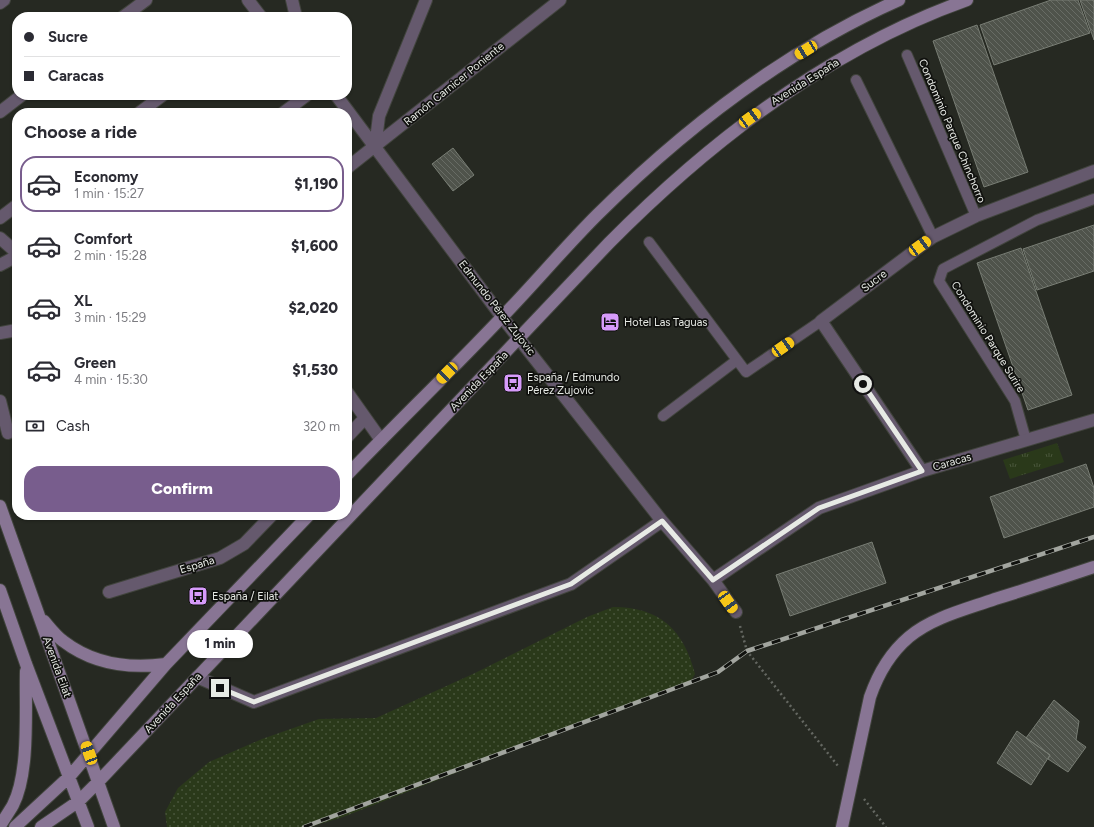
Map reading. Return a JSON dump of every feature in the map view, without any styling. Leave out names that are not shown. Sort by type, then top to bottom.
[{"type":"street","points":[[0,3],[4,0]]},
{"type":"street","points":[[130,12],[146,0]]},
{"type":"street","points":[[248,0],[257,12]]},
{"type":"street","points":[[292,0],[295,12]]},
{"type":"street","points":[[375,148],[379,116],[426,0]]},
{"type":"street","name":"Ramón Carnicer Poniente","points":[[352,164],[375,148],[560,0]]},
{"type":"street","points":[[352,470],[502,317],[571,241],[620,192],[713,114],[788,61],[832,34],[898,0]]},
{"type":"street","name":"Avenida España","points":[[352,514],[609,243],[662,190],[730,133],[808,79],[871,42],[921,18],[967,0]]},
{"type":"street","points":[[0,112],[16,100]]},
{"type":"street","points":[[146,108],[156,100]]},
{"type":"street","points":[[290,108],[300,100]]},
{"type":"street","name":"Edmundo Pérez Zujovic","points":[[352,117],[502,317],[662,521],[713,580],[736,612]]},
{"type":"street","name":"Sucre","points":[[821,321],[933,237],[976,216],[1094,171]]},
{"type":"street","points":[[0,218],[12,209]]},
{"type":"street","points":[[0,238],[12,249]]},
{"type":"street","points":[[0,265],[12,259]]},
{"type":"street","points":[[821,321],[922,471]]},
{"type":"street","points":[[0,333],[12,331]]},
{"type":"street","points":[[352,399],[381,440]]},
{"type":"street","points":[[0,401],[8,434]]},
{"type":"street","points":[[352,432],[365,418]]},
{"type":"street","name":"Caracas","points":[[713,580],[819,508],[922,471],[1094,420]]},
{"type":"street","name":"Avenida Eilat","points":[[0,506],[89,753],[114,827]]},
{"type":"street","name":"España","points":[[109,592],[220,558],[244,544],[267,520]]},
{"type":"street","points":[[15,827],[69,777],[166,664],[304,520]]},
{"type":"street","name":"Avenida España","points":[[41,827],[79,802],[346,520]]},
{"type":"street","points":[[197,677],[254,702],[571,584],[662,521]]},
{"type":"street","points":[[842,827],[870,697],[876,680],[896,649],[910,636],[938,620],[1094,567]]},
{"type":"street","points":[[0,590],[26,664],[88,827]]},
{"type":"street","points":[[40,617],[63,641],[103,661],[126,666],[166,664]]},
{"type":"street","points":[[0,826],[14,804],[21,783],[25,731],[26,664]]},
{"type":"lane","name":"Condominio Parque Chinchorro","points":[[907,55],[976,216]]},
{"type":"lane","points":[[856,80],[933,237]]},
{"type":"lane","name":"Condominio Parque Surire","points":[[1026,440],[1016,401],[939,281],[942,269],[1038,220],[1094,199]]},
{"type":"lane","points":[[649,242],[746,372],[821,321]]},
{"type":"lane","points":[[663,416],[738,360]]},
{"type":"path","points":[[736,612],[747,651],[886,827]]},
{"type":"green space","points":[[1057,443],[1064,462],[1010,479],[1003,460]]},
{"type":"green space","points":[[613,607],[644,611],[668,624],[677,633],[690,658],[695,674],[691,681],[343,817],[310,827],[167,827],[165,812],[178,788],[209,762],[262,739],[319,719],[376,718],[475,673],[587,617]]},
{"type":"building","points":[[1051,0],[1078,0],[1090,33],[994,65],[980,25]]},
{"type":"building","points":[[1080,0],[1094,0],[1094,40]]},
{"type":"building","points":[[977,25],[1028,172],[984,187],[933,41]]},
{"type":"building","points":[[453,148],[474,175],[453,191],[432,164]]},
{"type":"building","points":[[1094,225],[1094,271],[1037,290],[1023,249]]},
{"type":"building","points":[[1021,248],[1072,395],[1028,410],[977,263]]},
{"type":"building","points":[[1086,464],[1094,488],[1094,507],[1004,538],[990,497]]},
{"type":"building","points":[[872,542],[886,583],[790,616],[776,575]]},
{"type":"building","points":[[1054,700],[1079,721],[1076,740],[1086,747],[1068,772],[1048,759],[1050,755],[1026,738]]},
{"type":"building","points":[[1017,731],[1050,755],[1031,785],[997,763]]},
{"type":"railway","points":[[304,827],[718,672],[747,651],[1094,537]]},
{"type":"place","name":"Hotel Las Taguas","points":[[610,322]]},
{"type":"place","name":"España / Edmundo Pérez Zujovic","points":[[513,383]]},
{"type":"place","name":"España / Eilat","points":[[198,596]]},
{"type":"route","points":[[220,688],[254,702],[571,584],[662,521],[713,580],[819,508],[922,471],[863,384]]}]
